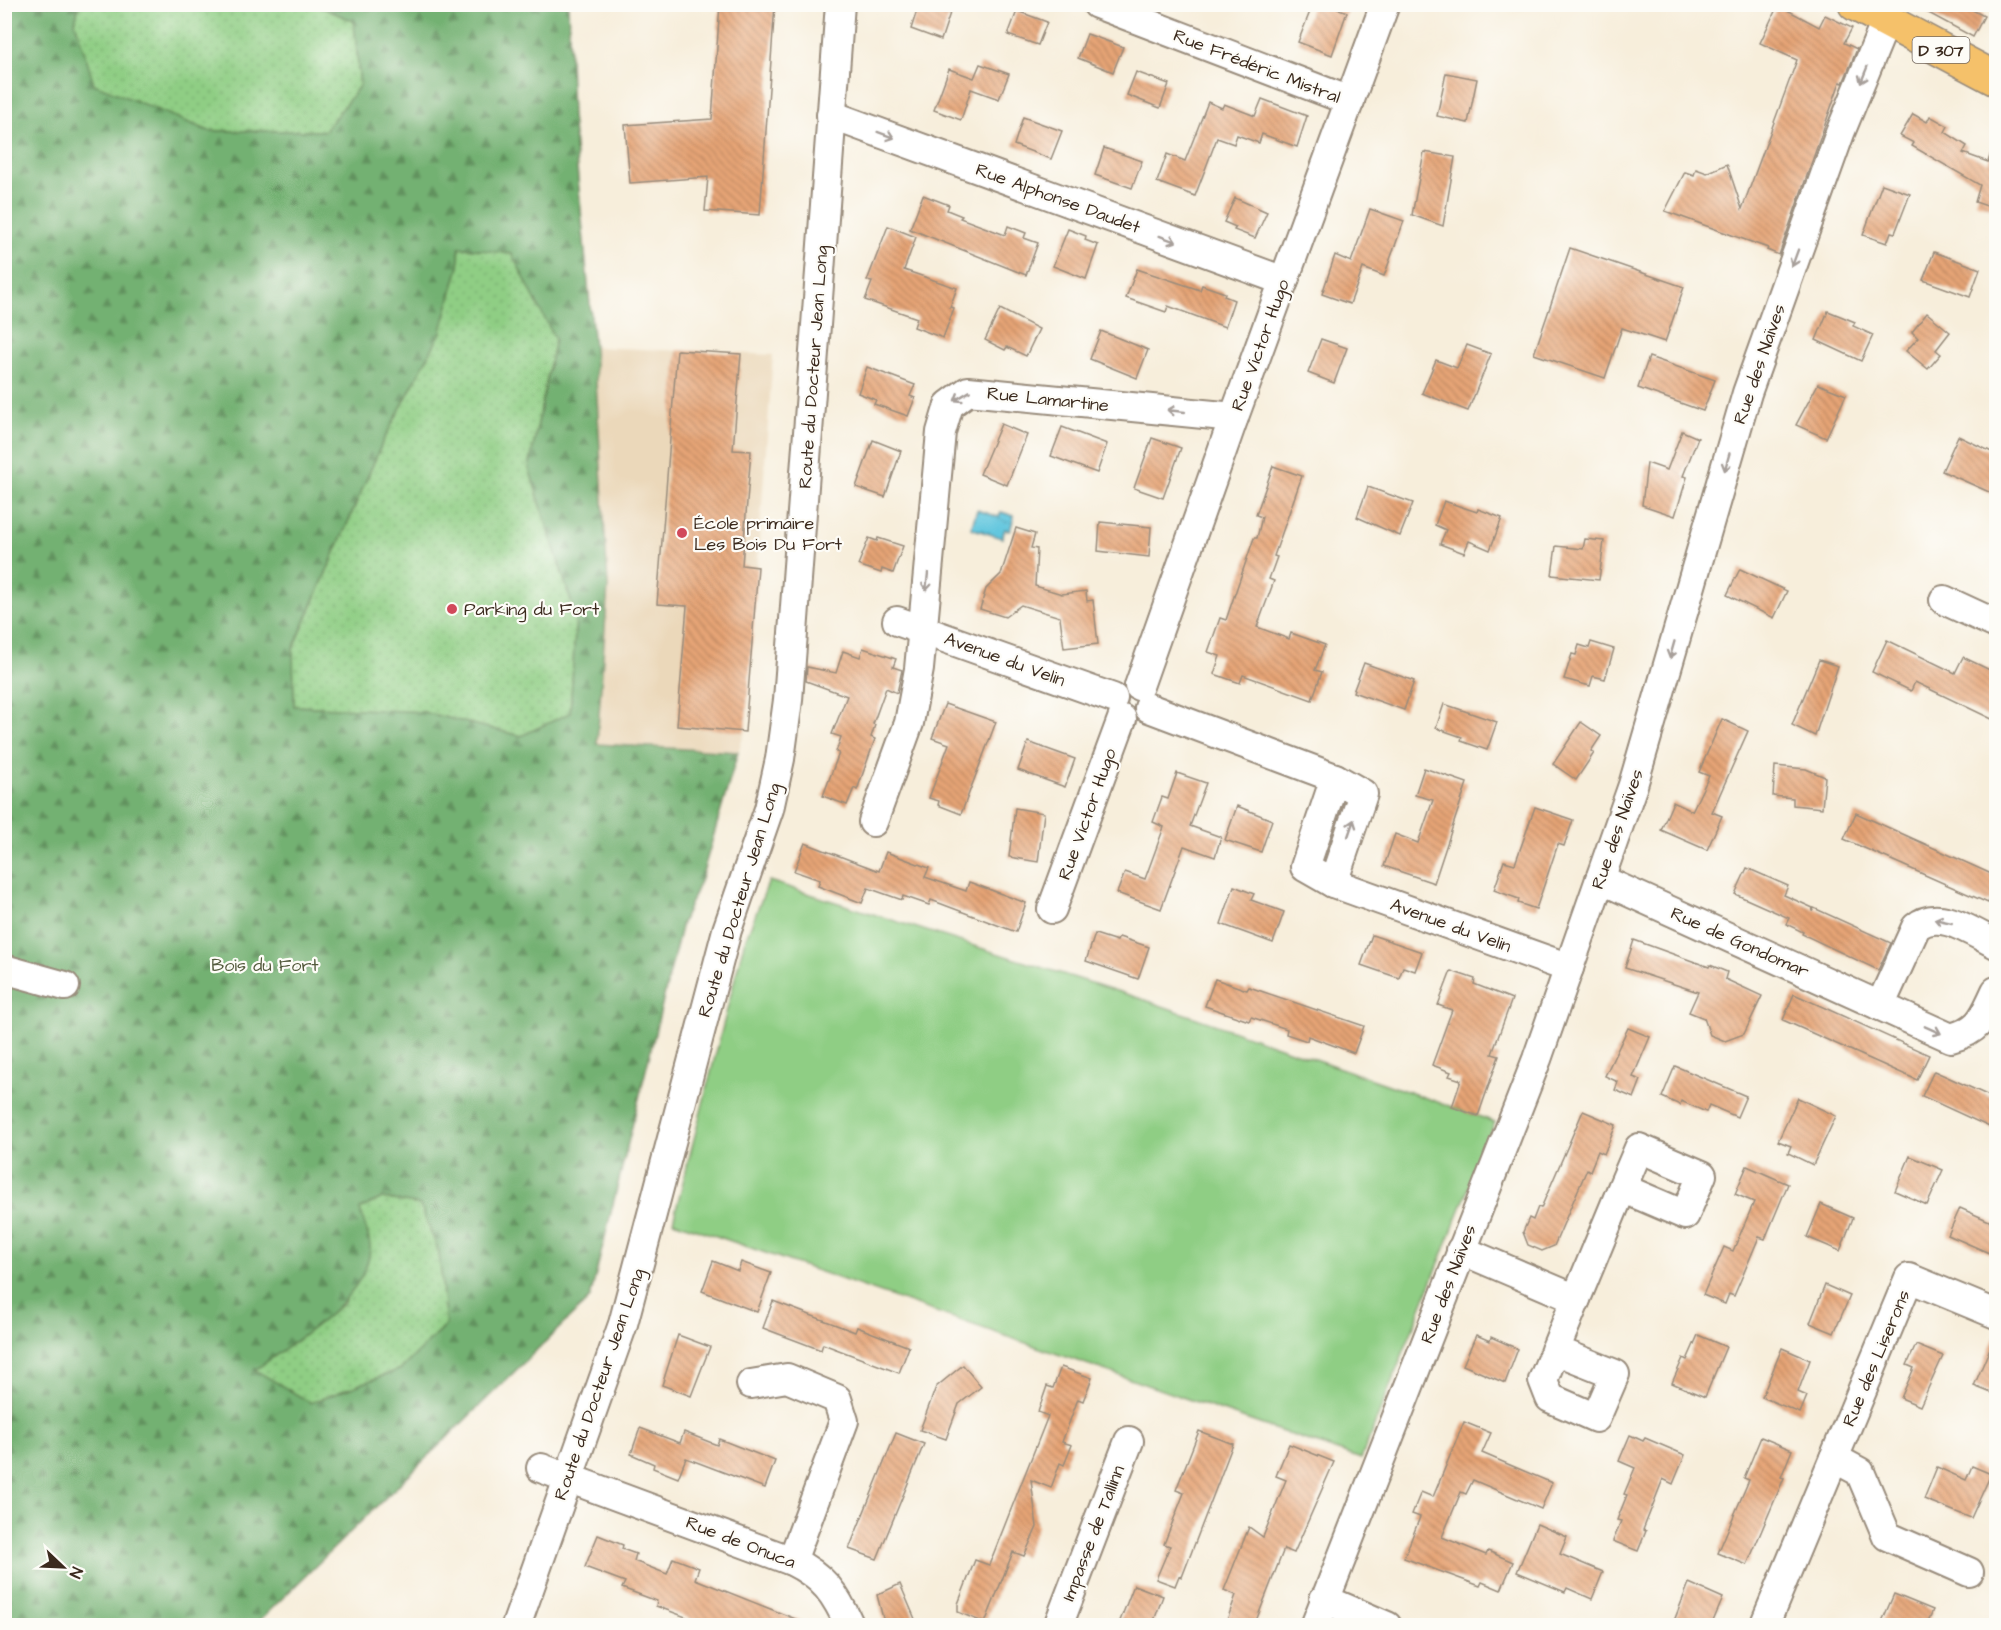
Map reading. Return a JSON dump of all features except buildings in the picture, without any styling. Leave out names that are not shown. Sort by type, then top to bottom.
[{"type":"main road","name":"D 307","points":[[1855,4],[1996,79]]},
{"type":"street","name":"Route du Docteur Jean Long","points":[[516,1626],[623,1324],[726,930],[769,809],[777,775],[788,700],[840,4]]},
{"type":"street","name":"Rue Frédéric Mistral","points":[[1097,4],[1141,12],[1350,101]]},
{"type":"street","name":"Rue Victor Hugo","points":[[1144,697],[1234,417],[1385,4]]},
{"type":"street","name":"Rue des Naïves","points":[[1319,1612],[1569,968],[1633,785],[1747,393],[1840,133],[1886,21]]},
{"type":"street","name":"Rue Alphonse Daudet","points":[[831,115],[1284,281]]},
{"type":"street","name":"Rue Lamartine","points":[[873,822],[909,723],[919,669],[910,625],[941,432],[949,405],[968,391],[1234,417]]},
{"type":"street","points":[[1944,600],[1996,624]]},
{"type":"street","name":"Avenue du Velin","points":[[910,625],[1117,709]]},
{"type":"street","points":[[1117,709],[1121,687],[1144,697]]},
{"type":"street","name":"Avenue du Velin","points":[[1144,697],[1335,778],[1363,794],[1332,883],[1569,968]]},
{"type":"street","name":"Rue Victor Hugo","points":[[1052,909],[1117,709]]},
{"type":"street","name":"Rue de Gondomar","points":[[1600,879],[1952,1038],[1970,1033],[1983,1020],[1996,990]]},
{"type":"street","points":[[1880,1006],[1916,927],[1925,920],[1942,919],[1996,944]]},
{"type":"street","points":[[4,969],[65,986]]},
{"type":"street","points":[[1555,1350],[1622,1188]]},
{"type":"street","points":[[1461,1250],[1576,1299]]},
{"type":"street","name":"Rue des Liserons","points":[[1764,1626],[1909,1278],[1996,1314]]},
{"type":"street","points":[[751,1384],[787,1378],[837,1399],[844,1421],[792,1560]]},
{"type":"street","name":"Impasse de Tallinn","points":[[1058,1626],[1129,1441]]},
{"type":"street","points":[[1834,1458],[1860,1472],[1887,1536],[1969,1572]]},
{"type":"street","name":"Rue de Onuca","points":[[541,1468],[792,1560],[816,1573],[838,1599],[850,1626]]},
{"type":"street","points":[[1319,1612],[1387,1626]]},
{"type":"shaded area","name":"École primaire Les Bois Du Fort","points":[[594,347],[773,355],[745,732],[738,752],[597,744],[608,586]]},
{"type":"green space","name":"Bois du Fort","points":[[5,5],[79,5],[75,22],[94,84],[209,131],[325,131],[360,85],[354,21],[316,5],[568,5],[572,115],[594,347],[608,586],[597,744],[738,752],[701,879],[682,923],[590,1298],[255,1625],[5,1626]],"holes":[[[459,247],[512,254],[555,339],[529,468],[576,617],[570,713],[521,736],[423,712],[294,706],[293,649],[383,441],[440,334],[459,266]],[[382,1198],[420,1205],[439,1252],[446,1325],[401,1369],[311,1403],[255,1370],[325,1319],[355,1286],[365,1269],[370,1250],[360,1209]]]},
{"type":"green space","points":[[79,5],[316,5],[354,21],[360,85],[325,131],[209,131],[93,84],[75,22]]},
{"type":"green space","points":[[459,247],[513,254],[555,339],[529,468],[576,617],[570,713],[521,736],[423,712],[294,706],[293,650],[383,441],[440,334],[459,266]]},
{"type":"green space","points":[[769,881],[1145,1000],[1495,1122],[1361,1459],[673,1221],[744,943]]},
{"type":"green space","points":[[382,1198],[420,1205],[439,1252],[446,1325],[401,1369],[310,1403],[254,1370],[343,1304],[370,1249],[360,1209]]},
{"type":"water","points":[[977,510],[999,517],[1001,512],[1014,516],[1010,531],[1005,529],[1002,538],[971,528]]},
{"type":"place","name":"École primaire Les Bois Du Fort","points":[[682,533]]},
{"type":"place","name":"Parking du Fort","points":[[452,609]]}]
